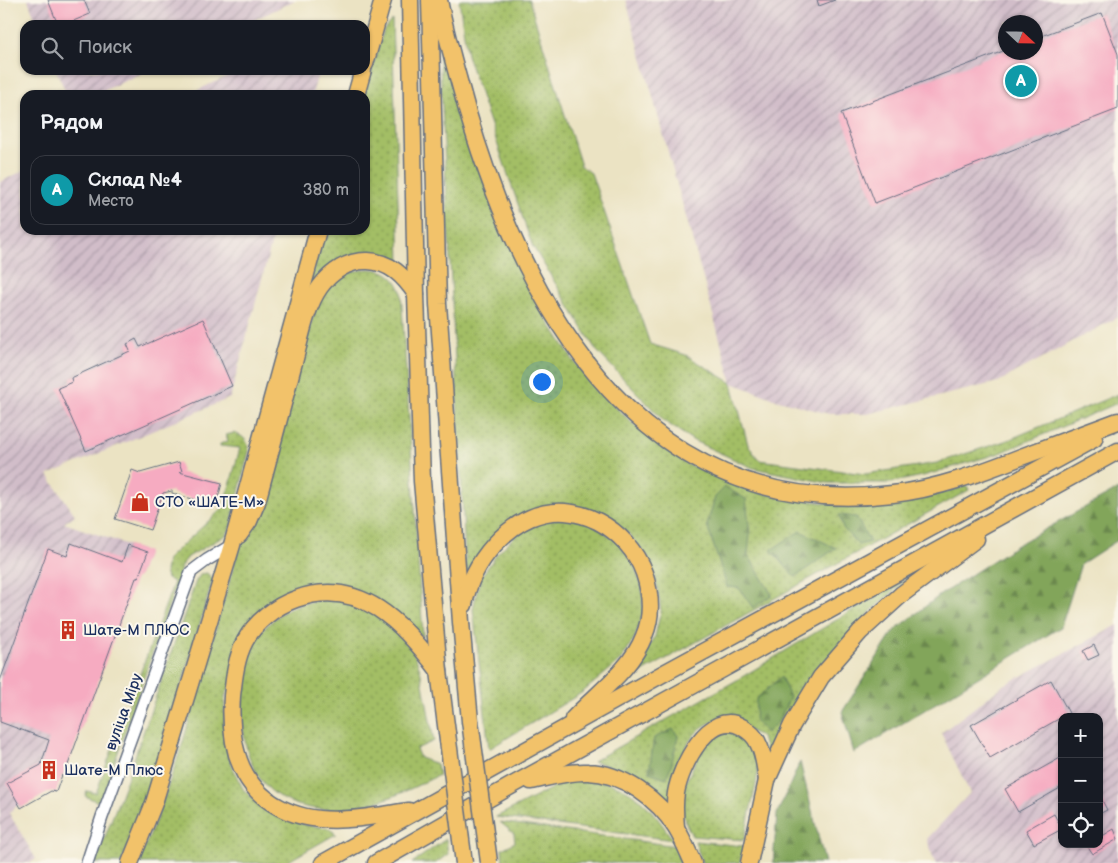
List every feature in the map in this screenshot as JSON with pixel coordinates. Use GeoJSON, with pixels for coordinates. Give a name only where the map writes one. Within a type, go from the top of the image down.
{"type":"FeatureCollection","features":[{"type":"Feature","properties":{"kind":"highway"},"geometry":{"type":"LineString","coordinates":[[370,46],[383,0]]}},
{"type":"Feature","properties":{"kind":"highway"},"geometry":{"type":"LineString","coordinates":[[410,0],[422,481],[439,671],[464,863]]}},
{"type":"Feature","properties":{"kind":"highway"},"geometry":{"type":"LineString","coordinates":[[430,0],[438,304],[460,622],[470,722],[489,862]]}},
{"type":"Feature","properties":{"kind":"highway"},"geometry":{"type":"LineString","coordinates":[[439,0],[451,54],[486,168],[511,232],[541,292],[570,342],[598,377],[631,411],[662,438],[681,451],[715,469],[753,483],[811,494],[868,496],[895,494],[969,477],[1118,421]]}},
{"type":"Feature","properties":{"kind":"highway"},"geometry":{"type":"LineString","coordinates":[[357,90],[362,75]]}},
{"type":"Feature","properties":{"kind":"highway"},"geometry":{"type":"LineString","coordinates":[[130,863],[154,803],[232,545],[317,235]]}},
{"type":"Feature","properties":{"kind":"highway"},"geometry":{"type":"LineString","coordinates":[[232,545],[249,520],[257,502],[302,331],[319,288],[328,277],[343,266],[367,261],[379,263],[397,271],[416,294]]}},
{"type":"Feature","properties":{"kind":"highway"},"geometry":{"type":"LineString","coordinates":[[323,863],[674,667],[1118,426]]}},
{"type":"Feature","properties":{"kind":"highway"},"geometry":{"type":"LineString","coordinates":[[380,861],[1118,451]]}},
{"type":"Feature","properties":{"kind":"highway"},"geometry":{"type":"LineString","coordinates":[[749,863],[767,780],[783,743],[806,700],[821,678],[860,632],[902,594],[1032,498]]}},
{"type":"Feature","properties":{"kind":"highway"},"geometry":{"type":"LineString","coordinates":[[460,622],[471,579],[480,564],[502,537],[531,517],[554,513],[578,514],[593,518],[620,536],[632,549],[646,579],[650,594],[648,625],[644,637],[630,661],[562,731]]}},
{"type":"Feature","properties":{"kind":"highway"},"geometry":{"type":"LineString","coordinates":[[421,809],[344,820],[310,818],[280,808],[259,793],[244,774],[237,757],[232,735],[234,682],[238,660],[245,641],[273,610],[289,601],[310,594],[327,592],[359,598],[386,614],[400,624],[424,650],[439,671]]}},
{"type":"Feature","properties":{"kind":"highway"},"geometry":{"type":"LineString","coordinates":[[676,827],[676,793],[680,777],[694,748],[715,727],[728,723],[739,725],[750,733],[758,742],[763,756],[767,780]]}},
{"type":"Feature","properties":{"kind":"highway"},"geometry":{"type":"LineString","coordinates":[[516,784],[568,773],[588,772],[605,774],[628,784],[648,797],[676,827],[694,863]]}},
{"type":"Feature","properties":{"kind":"street","name":"вуліца Міру"},"geometry":{"type":"LineString","coordinates":[[88,863],[102,817],[191,572],[232,545]]}},
{"type":"Feature","properties":{"kind":"shaded area"},"geometry":{"type":"Polygon","coordinates":[[[28,0],[295,0],[254,20],[36,20],[28,0]]]}},
{"type":"Feature","properties":{"kind":"shaded area"},"geometry":{"type":"Polygon","coordinates":[[[626,0],[1118,0],[1118,317],[998,382],[867,414],[829,414],[775,399],[732,383],[626,0]]]}},
{"type":"Feature","properties":{"kind":"shaded area"},"geometry":{"type":"Polygon","coordinates":[[[58,75],[138,75],[105,90],[65,90],[58,75]]]}},
{"type":"Feature","properties":{"kind":"shaded area"},"geometry":{"type":"Polygon","coordinates":[[[230,75],[318,75],[313,90],[198,90],[230,75]]]}},
{"type":"Feature","properties":{"kind":"shaded area"},"geometry":{"type":"Polygon","coordinates":[[[20,172],[20,235],[274,235],[230,398],[48,475],[75,515],[64,523],[148,552],[138,578],[135,578],[64,776],[62,776],[56,792],[51,791],[21,808],[18,805],[9,813],[36,859],[30,863],[0,863],[0,182],[20,172]]]}},
{"type":"Feature","properties":{"kind":"shaded area"},"geometry":{"type":"Polygon","coordinates":[[[1118,625],[1118,863],[935,863],[927,839],[970,793],[941,733],[1004,685],[1118,625]]]}},
{"type":"Feature","properties":{"kind":"green space"},"geometry":{"type":"Polygon","coordinates":[[[459,0],[529,0],[581,166],[591,173],[650,344],[686,355],[732,383],[748,445],[759,460],[865,474],[937,463],[1008,440],[1118,394],[1118,403],[1000,453],[923,476],[888,483],[828,483],[753,468],[694,441],[664,421],[596,350],[532,245],[467,55],[459,0]]]}},
{"type":"Feature","properties":{"kind":"green space"},"geometry":{"type":"Polygon","coordinates":[[[392,20],[400,261],[388,257],[369,256],[336,262],[321,272],[309,285],[324,235],[370,235],[370,90],[366,90],[384,29],[392,20]]]}},
{"type":"Feature","properties":{"kind":"green space"},"geometry":{"type":"Polygon","coordinates":[[[442,35],[524,274],[546,318],[573,360],[603,395],[634,425],[667,451],[689,465],[760,493],[825,503],[875,503],[927,497],[967,486],[969,490],[630,679],[624,679],[644,655],[655,636],[661,611],[656,581],[647,556],[628,533],[610,520],[542,508],[466,574],[439,46],[442,35]]]}},
{"type":"Feature","properties":{"kind":"green space"},"geometry":{"type":"Polygon","coordinates":[[[368,269],[379,270],[388,274],[396,281],[401,291],[423,637],[403,619],[346,588],[330,585],[301,589],[273,603],[225,696],[224,724],[227,751],[243,789],[269,813],[306,825],[329,828],[336,834],[285,863],[138,863],[158,815],[182,745],[239,548],[255,525],[315,310],[324,293],[335,281],[349,273],[368,269]]]}},
{"type":"Feature","properties":{"kind":"green space"},"geometry":{"type":"Polygon","coordinates":[[[234,433],[245,439],[249,451],[230,529],[226,535],[188,557],[181,566],[179,577],[101,801],[96,801],[85,796],[87,791],[96,793],[174,582],[167,579],[165,571],[167,559],[224,507],[240,448],[220,446],[220,444],[228,441],[226,435],[234,433]]]}},
{"type":"Feature","properties":{"kind":"green space"},"geometry":{"type":"Polygon","coordinates":[[[725,487],[746,499],[750,534],[748,555],[772,595],[753,608],[739,588],[727,587],[707,525],[715,497],[725,487]]]}},
{"type":"Feature","properties":{"kind":"green space"},"geometry":{"type":"Polygon","coordinates":[[[1118,489],[1118,540],[1081,564],[1061,627],[854,753],[842,712],[894,631],[940,595],[1017,545],[1118,489]]]}},
{"type":"Feature","properties":{"kind":"green space"},"geometry":{"type":"Polygon","coordinates":[[[839,515],[856,517],[870,542],[858,545],[843,528],[839,515]]]}},
{"type":"Feature","properties":{"kind":"green space"},"geometry":{"type":"Polygon","coordinates":[[[565,517],[591,523],[617,541],[633,563],[642,586],[643,613],[635,637],[621,660],[583,692],[489,749],[473,609],[480,578],[497,554],[518,533],[542,521],[565,517]]]}},
{"type":"Feature","properties":{"kind":"green space"},"geometry":{"type":"Polygon","coordinates":[[[800,531],[836,548],[795,577],[771,550],[800,531]]]}},
{"type":"Feature","properties":{"kind":"green space"},"geometry":{"type":"Polygon","coordinates":[[[919,570],[875,607],[841,643],[769,763],[762,737],[723,717],[707,724],[699,730],[686,747],[678,768],[670,812],[640,781],[617,769],[593,761],[737,680],[919,570]]]}},
{"type":"Feature","properties":{"kind":"green space"},"geometry":{"type":"Polygon","coordinates":[[[207,573],[213,579],[181,688],[135,831],[121,863],[95,863],[127,779],[196,581],[201,574],[207,573]]]}},
{"type":"Feature","properties":{"kind":"green space"},"geometry":{"type":"Polygon","coordinates":[[[342,597],[379,616],[413,650],[420,669],[434,741],[416,749],[420,758],[437,764],[439,775],[405,791],[370,804],[335,810],[316,809],[298,805],[282,798],[269,789],[252,765],[247,751],[242,720],[243,681],[245,666],[252,645],[261,632],[276,617],[294,606],[342,597]]]}},
{"type":"Feature","properties":{"kind":"green space"},"geometry":{"type":"Polygon","coordinates":[[[781,677],[790,697],[778,722],[766,733],[755,720],[756,699],[781,677]]]}},
{"type":"Feature","properties":{"kind":"green space"},"geometry":{"type":"Polygon","coordinates":[[[673,729],[678,736],[671,766],[666,778],[649,772],[654,738],[673,729]]]}},
{"type":"Feature","properties":{"kind":"green space"},"geometry":{"type":"Polygon","coordinates":[[[728,729],[744,735],[756,752],[758,771],[744,840],[692,836],[685,821],[682,807],[683,788],[704,744],[728,729]]]}},
{"type":"Feature","properties":{"kind":"green space"},"geometry":{"type":"Polygon","coordinates":[[[800,762],[825,863],[773,863],[777,814],[800,762]]]}},
{"type":"Feature","properties":{"kind":"green space"},"geometry":{"type":"Polygon","coordinates":[[[586,778],[616,785],[638,798],[647,806],[673,840],[496,817],[564,782],[586,778]]]}},
{"type":"Feature","properties":{"kind":"green space"},"geometry":{"type":"Polygon","coordinates":[[[500,822],[676,846],[685,863],[503,863],[502,849],[515,842],[514,834],[500,822]]]}},
{"type":"Feature","properties":{"kind":"green space"},"geometry":{"type":"Polygon","coordinates":[[[446,839],[448,854],[436,863],[412,863],[446,839]]]}},
{"type":"Feature","properties":{"kind":"green space"},"geometry":{"type":"Polygon","coordinates":[[[695,841],[744,846],[740,863],[702,863],[695,841]]]}},
{"type":"Feature","properties":{"kind":"building"},"geometry":{"type":"Polygon","coordinates":[[[48,0],[84,0],[90,14],[76,20],[56,20],[48,0]]]}},
{"type":"Feature","properties":{"kind":"building"},"geometry":{"type":"Polygon","coordinates":[[[817,0],[835,0],[819,6],[817,0]]]}},
{"type":"Feature","properties":{"kind":"building"},"geometry":{"type":"Polygon","coordinates":[[[1102,13],[1118,54],[1118,109],[875,203],[841,113],[998,53],[998,60],[1043,60],[1043,35],[1102,13]]]}},
{"type":"Feature","properties":{"kind":"building"},"geometry":{"type":"Polygon","coordinates":[[[203,319],[232,386],[86,451],[58,388],[72,382],[71,378],[130,351],[127,344],[136,339],[140,347],[203,319]]]}},
{"type":"Feature","properties":{"kind":"building"},"geometry":{"type":"Polygon","coordinates":[[[179,462],[182,471],[179,472],[222,483],[216,506],[172,493],[172,491],[163,493],[150,530],[115,519],[132,470],[140,473],[179,462]]]}},
{"type":"Feature","properties":{"kind":"building","name":"Шате-М ПЛЮС"},"geometry":{"type":"Polygon","coordinates":[[[71,543],[122,562],[128,545],[148,552],[138,578],[136,578],[64,776],[62,775],[56,792],[51,791],[21,808],[7,783],[41,765],[49,740],[0,722],[0,681],[48,549],[67,556],[71,543]]]}},
{"type":"Feature","properties":{"kind":"building"},"geometry":{"type":"Polygon","coordinates":[[[1094,645],[1099,655],[1088,660],[1083,651],[1094,645]]]}},
{"type":"Feature","properties":{"kind":"building"},"geometry":{"type":"Polygon","coordinates":[[[1051,680],[1069,713],[1058,713],[1058,719],[990,758],[971,725],[1051,680]]]}},
{"type":"Feature","properties":{"kind":"building"},"geometry":{"type":"Polygon","coordinates":[[[1058,759],[1058,789],[1018,812],[1005,789],[1058,759]]]}},
{"type":"Feature","properties":{"kind":"building"},"geometry":{"type":"Polygon","coordinates":[[[1103,802],[1107,810],[1103,812],[1103,802]]]}},
{"type":"Feature","properties":{"kind":"building"},"geometry":{"type":"Polygon","coordinates":[[[1054,814],[1058,822],[1058,831],[1034,844],[1026,830],[1054,814]]]}},
{"type":"Feature","properties":{"kind":"building"},"geometry":{"type":"Polygon","coordinates":[[[1114,829],[1118,839],[1103,848],[1103,836],[1114,829]]]}},
{"type":"Feature","properties":{"kind":"building"},"geometry":{"type":"Polygon","coordinates":[[[1088,848],[1102,848],[1092,854],[1088,848]]]}},
{"type":"Feature","properties":{"kind":"place","name":"Склад №4"},"geometry":{"type":"Point","coordinates":[1021,81]}},
{"type":"Feature","properties":{"kind":"place","name":"СТО «ШАТЕ-М»"},"geometry":{"type":"Point","coordinates":[140,502]}},
{"type":"Feature","properties":{"kind":"place","name":"Шате-М ПЛЮС"},"geometry":{"type":"Point","coordinates":[68,630]}},
{"type":"Feature","properties":{"kind":"place","name":"Шате-М Плюс"},"geometry":{"type":"Point","coordinates":[49,770]}}]}
